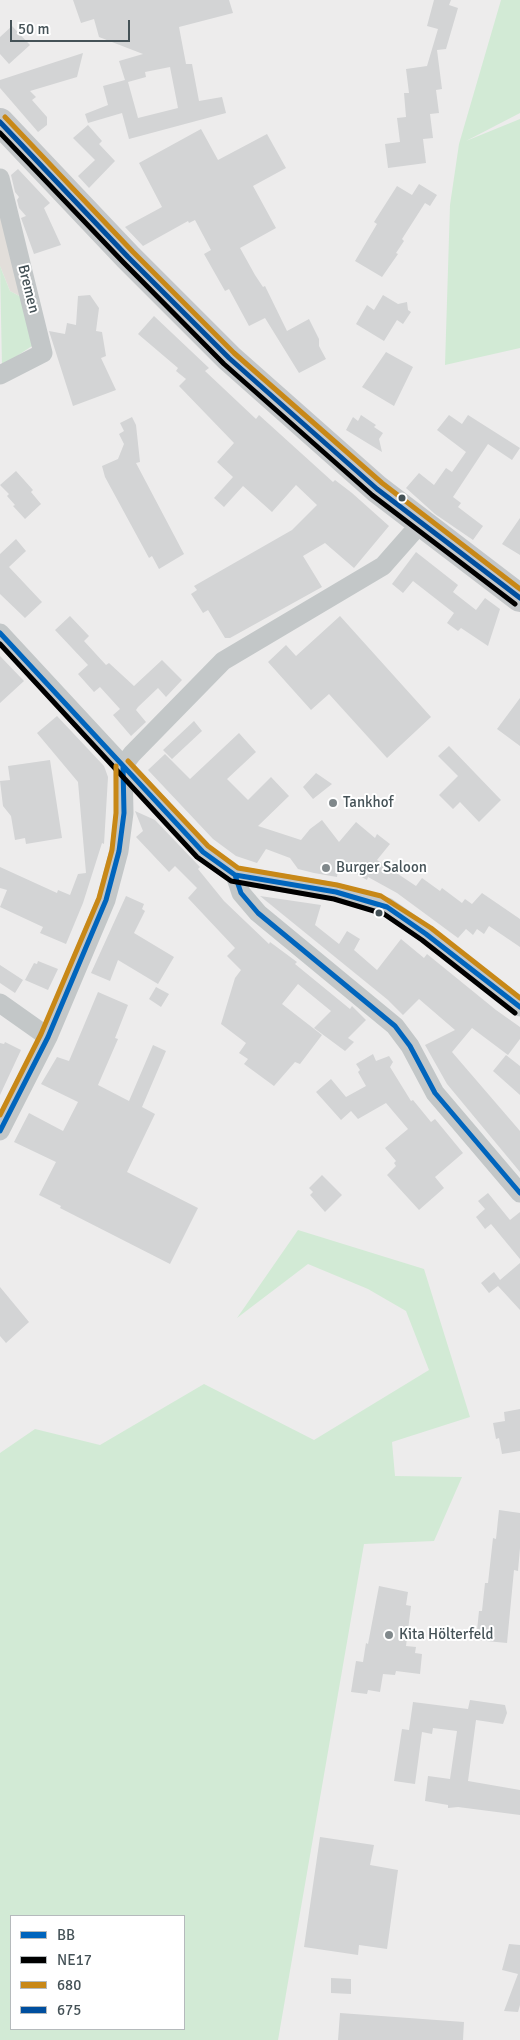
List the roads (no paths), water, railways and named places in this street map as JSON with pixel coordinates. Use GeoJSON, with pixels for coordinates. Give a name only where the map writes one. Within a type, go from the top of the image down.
{"type":"FeatureCollection","features":[{"type":"Feature","properties":{"kind":"main road"},"geometry":{"type":"LineString","coordinates":[[0,122],[128,257],[229,358],[340,457],[420,524],[520,598]]}},
{"type":"Feature","properties":{"kind":"street","name":"Bremen"},"geometry":{"type":"LineString","coordinates":[[0,178],[44,352],[0,375]]}},
{"type":"Feature","properties":{"kind":"street"},"geometry":{"type":"LineString","coordinates":[[0,1131],[48,1037],[106,900],[120,842],[124,812],[123,766],[132,754],[223,661],[383,566],[420,524]]}},
{"type":"Feature","properties":{"kind":"street"},"geometry":{"type":"LineString","coordinates":[[0,633],[203,852],[235,875],[336,892],[378,902],[426,934],[520,1008]]}},
{"type":"Feature","properties":{"kind":"street"},"geometry":{"type":"LineString","coordinates":[[235,875],[241,893],[258,914],[396,1026],[410,1046],[435,1093],[520,1193]]}},
{"type":"Feature","properties":{"kind":"street"},"geometry":{"type":"LineString","coordinates":[[0,1003],[48,1037]]}},
{"type":"Feature","properties":{"kind":"place","name":"Tankhof"},"geometry":{"type":"Point","coordinates":[333,803]}},
{"type":"Feature","properties":{"kind":"place","name":"Burger Saloon"},"geometry":{"type":"Point","coordinates":[326,868]}},
{"type":"Feature","properties":{"kind":"place","name":"Kita Hölterfeld"},"geometry":{"type":"Point","coordinates":[389,1635]}}]}
